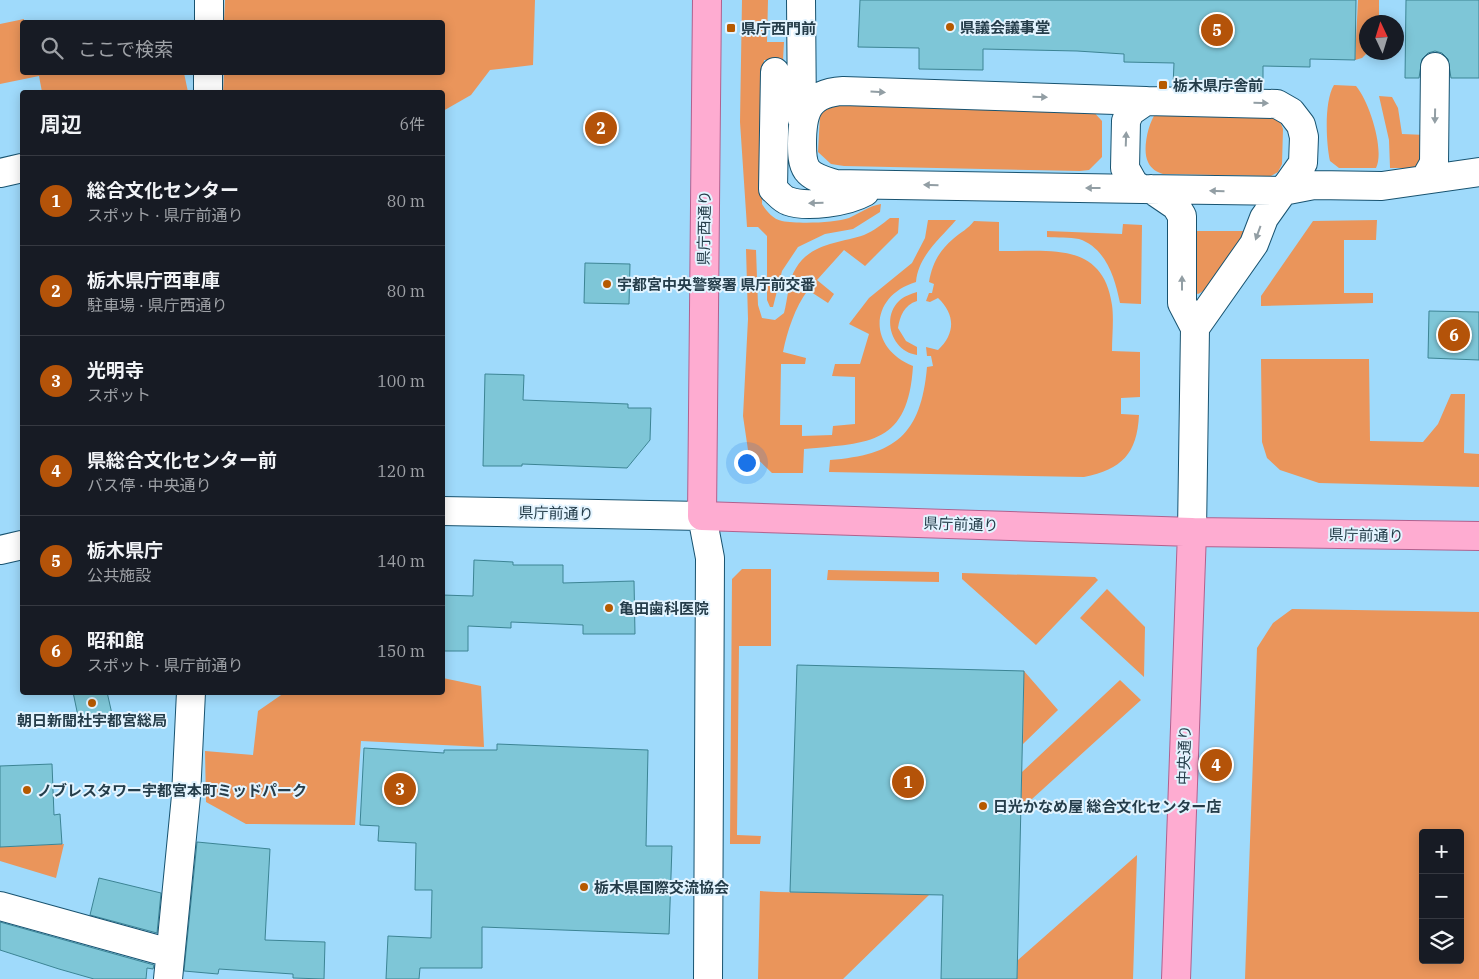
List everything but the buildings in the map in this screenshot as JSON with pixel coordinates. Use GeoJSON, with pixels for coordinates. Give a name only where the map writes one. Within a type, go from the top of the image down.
{"type":"FeatureCollection","features":[{"type":"Feature","properties":{"kind":"main road","name":"県庁西通り"},"geometry":{"type":"LineString","coordinates":[[702,516],[706,0]]}},
{"type":"Feature","properties":{"kind":"main road","name":"県庁前通り"},"geometry":{"type":"LineString","coordinates":[[702,516],[1192,532],[1479,536]]}},
{"type":"Feature","properties":{"kind":"main road","name":"中央通り"},"geometry":{"type":"LineString","coordinates":[[1176,979],[1192,532]]}},
{"type":"Feature","properties":{"kind":"street"},"geometry":{"type":"LineString","coordinates":[[209,0],[209,20]]}},
{"type":"Feature","properties":{"kind":"street"},"geometry":{"type":"LineString","coordinates":[[801,0],[802,156],[807,171],[820,179],[835,184],[1283,191],[1314,185],[1382,186],[1479,172]]}},
{"type":"Feature","properties":{"kind":"street"},"geometry":{"type":"LineString","coordinates":[[800,36],[808,66],[816,79],[843,91]]}},
{"type":"Feature","properties":{"kind":"street"},"geometry":{"type":"LineString","coordinates":[[1425,179],[1434,163],[1435,67]]}},
{"type":"Feature","properties":{"kind":"street"},"geometry":{"type":"LineString","coordinates":[[775,72],[773,189],[787,201],[824,203],[842,201],[879,184]]}},
{"type":"Feature","properties":{"kind":"street"},"geometry":{"type":"LineString","coordinates":[[208,75],[208,90]]}},
{"type":"Feature","properties":{"kind":"street"},"geometry":{"type":"LineString","coordinates":[[802,119],[809,107],[819,97],[833,91],[1276,104],[1291,112],[1300,125],[1304,137],[1303,163],[1264,218],[1254,244],[1195,328]]}},
{"type":"Feature","properties":{"kind":"street"},"geometry":{"type":"LineString","coordinates":[[1146,101],[1130,112],[1126,121],[1125,168],[1134,184],[1147,189],[1176,206],[1182,216],[1182,303],[1195,328],[1192,532]]}},
{"type":"Feature","properties":{"kind":"street"},"geometry":{"type":"LineString","coordinates":[[0,173],[20,168]]}},
{"type":"Feature","properties":{"kind":"street","name":"県庁前通り"},"geometry":{"type":"LineString","coordinates":[[445,511],[702,516]]}},
{"type":"Feature","properties":{"kind":"street"},"geometry":{"type":"LineString","coordinates":[[702,516],[710,558],[708,979]]}},
{"type":"Feature","properties":{"kind":"street"},"geometry":{"type":"LineString","coordinates":[[0,550],[20,545]]}},
{"type":"Feature","properties":{"kind":"street"},"geometry":{"type":"LineString","coordinates":[[0,906],[169,966],[186,796],[192,695]]}},
{"type":"Feature","properties":{"kind":"shaded area"},"geometry":{"type":"Polygon","coordinates":[[[225,0],[535,0],[533,65],[490,70],[471,95],[445,110],[445,90],[223,90],[224,75],[445,75],[445,20],[224,20],[225,0]]]}},
{"type":"Feature","properties":{"kind":"shaded area"},"geometry":{"type":"Polygon","coordinates":[[[742,0],[768,0],[767,42],[784,42],[783,60],[764,60],[762,204],[764,207],[773,217],[782,221],[816,222],[849,218],[881,204],[880,212],[853,229],[825,234],[798,247],[782,271],[773,307],[770,307],[767,300],[767,236],[758,227],[747,227],[740,122],[742,0]]]}},
{"type":"Feature","properties":{"kind":"shaded area"},"geometry":{"type":"Polygon","coordinates":[[[1358,0],[1379,0],[1379,15],[1359,15],[1359,59],[1355,60],[1358,0]]]}},
{"type":"Feature","properties":{"kind":"shaded area"},"geometry":{"type":"Polygon","coordinates":[[[24,19],[20,20],[20,75],[184,75],[188,90],[42,90],[39,76],[0,84],[0,24],[24,19]]]}},
{"type":"Feature","properties":{"kind":"shaded area"},"geometry":{"type":"Polygon","coordinates":[[[1334,85],[1356,86],[1361,93],[1377,138],[1378,160],[1376,168],[1339,168],[1330,161],[1327,111],[1334,85]]]}},
{"type":"Feature","properties":{"kind":"shaded area"},"geometry":{"type":"Polygon","coordinates":[[[1379,96],[1392,97],[1398,108],[1402,134],[1426,135],[1426,158],[1418,168],[1390,168],[1389,140],[1379,96]]]}},
{"type":"Feature","properties":{"kind":"shaded area"},"geometry":{"type":"Polygon","coordinates":[[[831,101],[1090,108],[1102,121],[1102,157],[1089,170],[1080,171],[844,166],[831,164],[818,152],[820,115],[831,101]]]}},
{"type":"Feature","properties":{"kind":"shaded area"},"geometry":{"type":"Polygon","coordinates":[[[1156,113],[1268,113],[1280,121],[1283,129],[1282,164],[1278,172],[1271,176],[1163,174],[1154,170],[1146,157],[1148,130],[1156,113]]]}},
{"type":"Feature","properties":{"kind":"shaded area"},"geometry":{"type":"Polygon","coordinates":[[[890,218],[899,218],[898,233],[865,266],[844,250],[817,280],[834,294],[828,303],[808,290],[799,304],[789,328],[783,352],[806,358],[805,364],[781,364],[780,425],[802,425],[802,436],[832,435],[833,426],[855,424],[855,377],[832,376],[835,364],[860,364],[869,334],[849,324],[869,298],[912,263],[925,238],[928,220],[956,220],[925,256],[916,282],[900,289],[889,298],[882,310],[880,322],[881,335],[887,347],[898,358],[913,366],[910,392],[903,411],[894,425],[882,434],[867,441],[804,449],[803,473],[772,473],[748,450],[743,416],[748,319],[746,249],[756,250],[758,305],[762,318],[775,320],[784,313],[791,278],[802,260],[810,253],[827,245],[864,235],[890,218]]]}},
{"type":"Feature","properties":{"kind":"shaded area"},"geometry":{"type":"Polygon","coordinates":[[[1377,220],[1376,240],[1344,240],[1344,293],[1373,293],[1373,303],[1261,306],[1261,296],[1313,221],[1377,220]]]}},
{"type":"Feature","properties":{"kind":"shaded area"},"geometry":{"type":"Polygon","coordinates":[[[974,221],[999,222],[999,251],[1053,251],[1070,254],[1085,260],[1097,269],[1107,284],[1112,305],[1112,351],[1140,352],[1140,397],[1121,398],[1121,414],[1139,415],[1138,429],[1131,450],[1118,464],[1097,474],[1084,477],[829,472],[830,460],[872,453],[888,446],[901,437],[911,425],[924,390],[927,367],[933,366],[931,356],[927,356],[926,347],[938,350],[948,337],[951,324],[948,310],[938,298],[930,302],[926,301],[929,293],[932,293],[934,284],[929,282],[932,269],[944,248],[974,221]]]}},
{"type":"Feature","properties":{"kind":"shaded area"},"geometry":{"type":"Polygon","coordinates":[[[1123,224],[1142,225],[1141,304],[1120,303],[1108,265],[1096,249],[1088,243],[1075,238],[1047,237],[1047,231],[1122,234],[1123,224]]]}},
{"type":"Feature","properties":{"kind":"shaded area"},"geometry":{"type":"Polygon","coordinates":[[[1191,231],[1245,231],[1243,238],[1218,276],[1204,291],[1198,294],[1193,292],[1191,231]]]}},
{"type":"Feature","properties":{"kind":"shaded area"},"geometry":{"type":"Polygon","coordinates":[[[917,292],[917,301],[909,305],[903,312],[898,328],[906,341],[917,347],[917,355],[908,353],[901,348],[892,333],[890,325],[894,308],[899,301],[905,296],[917,292]]]}},
{"type":"Feature","properties":{"kind":"shaded area"},"geometry":{"type":"Polygon","coordinates":[[[1261,359],[1369,359],[1370,441],[1423,442],[1438,424],[1451,394],[1465,394],[1464,453],[1479,454],[1479,487],[1319,483],[1280,470],[1267,458],[1262,442],[1261,359]]]}},
{"type":"Feature","properties":{"kind":"shaded area"},"geometry":{"type":"Polygon","coordinates":[[[742,569],[771,569],[771,646],[739,646],[737,835],[761,836],[760,844],[730,844],[732,579],[742,569]]]}},
{"type":"Feature","properties":{"kind":"shaded area"},"geometry":{"type":"Polygon","coordinates":[[[828,570],[939,572],[939,582],[827,580],[828,570]]]}},
{"type":"Feature","properties":{"kind":"shaded area"},"geometry":{"type":"Polygon","coordinates":[[[962,573],[1095,577],[1098,580],[1036,645],[962,579],[962,573]]]}},
{"type":"Feature","properties":{"kind":"shaded area"},"geometry":{"type":"Polygon","coordinates":[[[1107,589],[1145,627],[1144,677],[1080,618],[1107,589]]]}},
{"type":"Feature","properties":{"kind":"shaded area"},"geometry":{"type":"Polygon","coordinates":[[[1292,609],[1479,612],[1479,979],[1245,979],[1257,648],[1273,623],[1292,609]]]}},
{"type":"Feature","properties":{"kind":"shaded area"},"geometry":{"type":"Polygon","coordinates":[[[1024,671],[1058,710],[1023,744],[1024,671]]]}},
{"type":"Feature","properties":{"kind":"shaded area"},"geometry":{"type":"Polygon","coordinates":[[[445,678],[481,686],[484,747],[361,741],[355,825],[246,824],[206,802],[205,751],[253,755],[258,711],[281,695],[445,695],[445,678]]]}},
{"type":"Feature","properties":{"kind":"shaded area"},"geometry":{"type":"Polygon","coordinates":[[[1120,680],[1141,700],[1021,809],[1022,772],[1120,680]]]}},
{"type":"Feature","properties":{"kind":"shaded area"},"geometry":{"type":"Polygon","coordinates":[[[64,844],[56,878],[0,861],[0,847],[64,844]]]}},
{"type":"Feature","properties":{"kind":"shaded area"},"geometry":{"type":"Polygon","coordinates":[[[1137,855],[1133,979],[1017,979],[1018,960],[1137,855]]]}},
{"type":"Feature","properties":{"kind":"shaded area"},"geometry":{"type":"Polygon","coordinates":[[[760,891],[929,895],[843,979],[758,979],[760,891]]]}},
{"type":"Feature","properties":{"kind":"place","name":"県議会議事堂"},"geometry":{"type":"Point","coordinates":[950,27]}},
{"type":"Feature","properties":{"kind":"place","name":"県庁西門前"},"geometry":{"type":"Point","coordinates":[731,28]}},
{"type":"Feature","properties":{"kind":"place","name":"栃木県庁"},"geometry":{"type":"Point","coordinates":[1217,30]}},
{"type":"Feature","properties":{"kind":"place","name":"栃木県庁舎前"},"geometry":{"type":"Point","coordinates":[1163,85]}},
{"type":"Feature","properties":{"kind":"place","name":"栃木県庁西車庫"},"geometry":{"type":"Point","coordinates":[601,128]}},
{"type":"Feature","properties":{"kind":"place","name":"宇都宮中央警察署 県庁前交番"},"geometry":{"type":"Point","coordinates":[607,284]}},
{"type":"Feature","properties":{"kind":"place","name":"昭和館"},"geometry":{"type":"Point","coordinates":[1454,335]}},
{"type":"Feature","properties":{"kind":"place","name":"亀田歯科医院"},"geometry":{"type":"Point","coordinates":[609,608]}},
{"type":"Feature","properties":{"kind":"place","name":"朝日新聞社宇都宮総局"},"geometry":{"type":"Point","coordinates":[92,703]}},
{"type":"Feature","properties":{"kind":"place","name":"県総合文化センター前"},"geometry":{"type":"Point","coordinates":[1216,765]}},
{"type":"Feature","properties":{"kind":"place","name":"総合文化センター"},"geometry":{"type":"Point","coordinates":[908,782]}},
{"type":"Feature","properties":{"kind":"place","name":"光明寺"},"geometry":{"type":"Point","coordinates":[400,789]}},
{"type":"Feature","properties":{"kind":"place","name":"ノブレスタワー宇都宮本町ミッドパーク"},"geometry":{"type":"Point","coordinates":[27,790]}},
{"type":"Feature","properties":{"kind":"place","name":"日光かなめ屋 総合文化センター店"},"geometry":{"type":"Point","coordinates":[983,806]}},
{"type":"Feature","properties":{"kind":"place","name":"栃木県国際交流協会"},"geometry":{"type":"Point","coordinates":[584,887]}}]}
